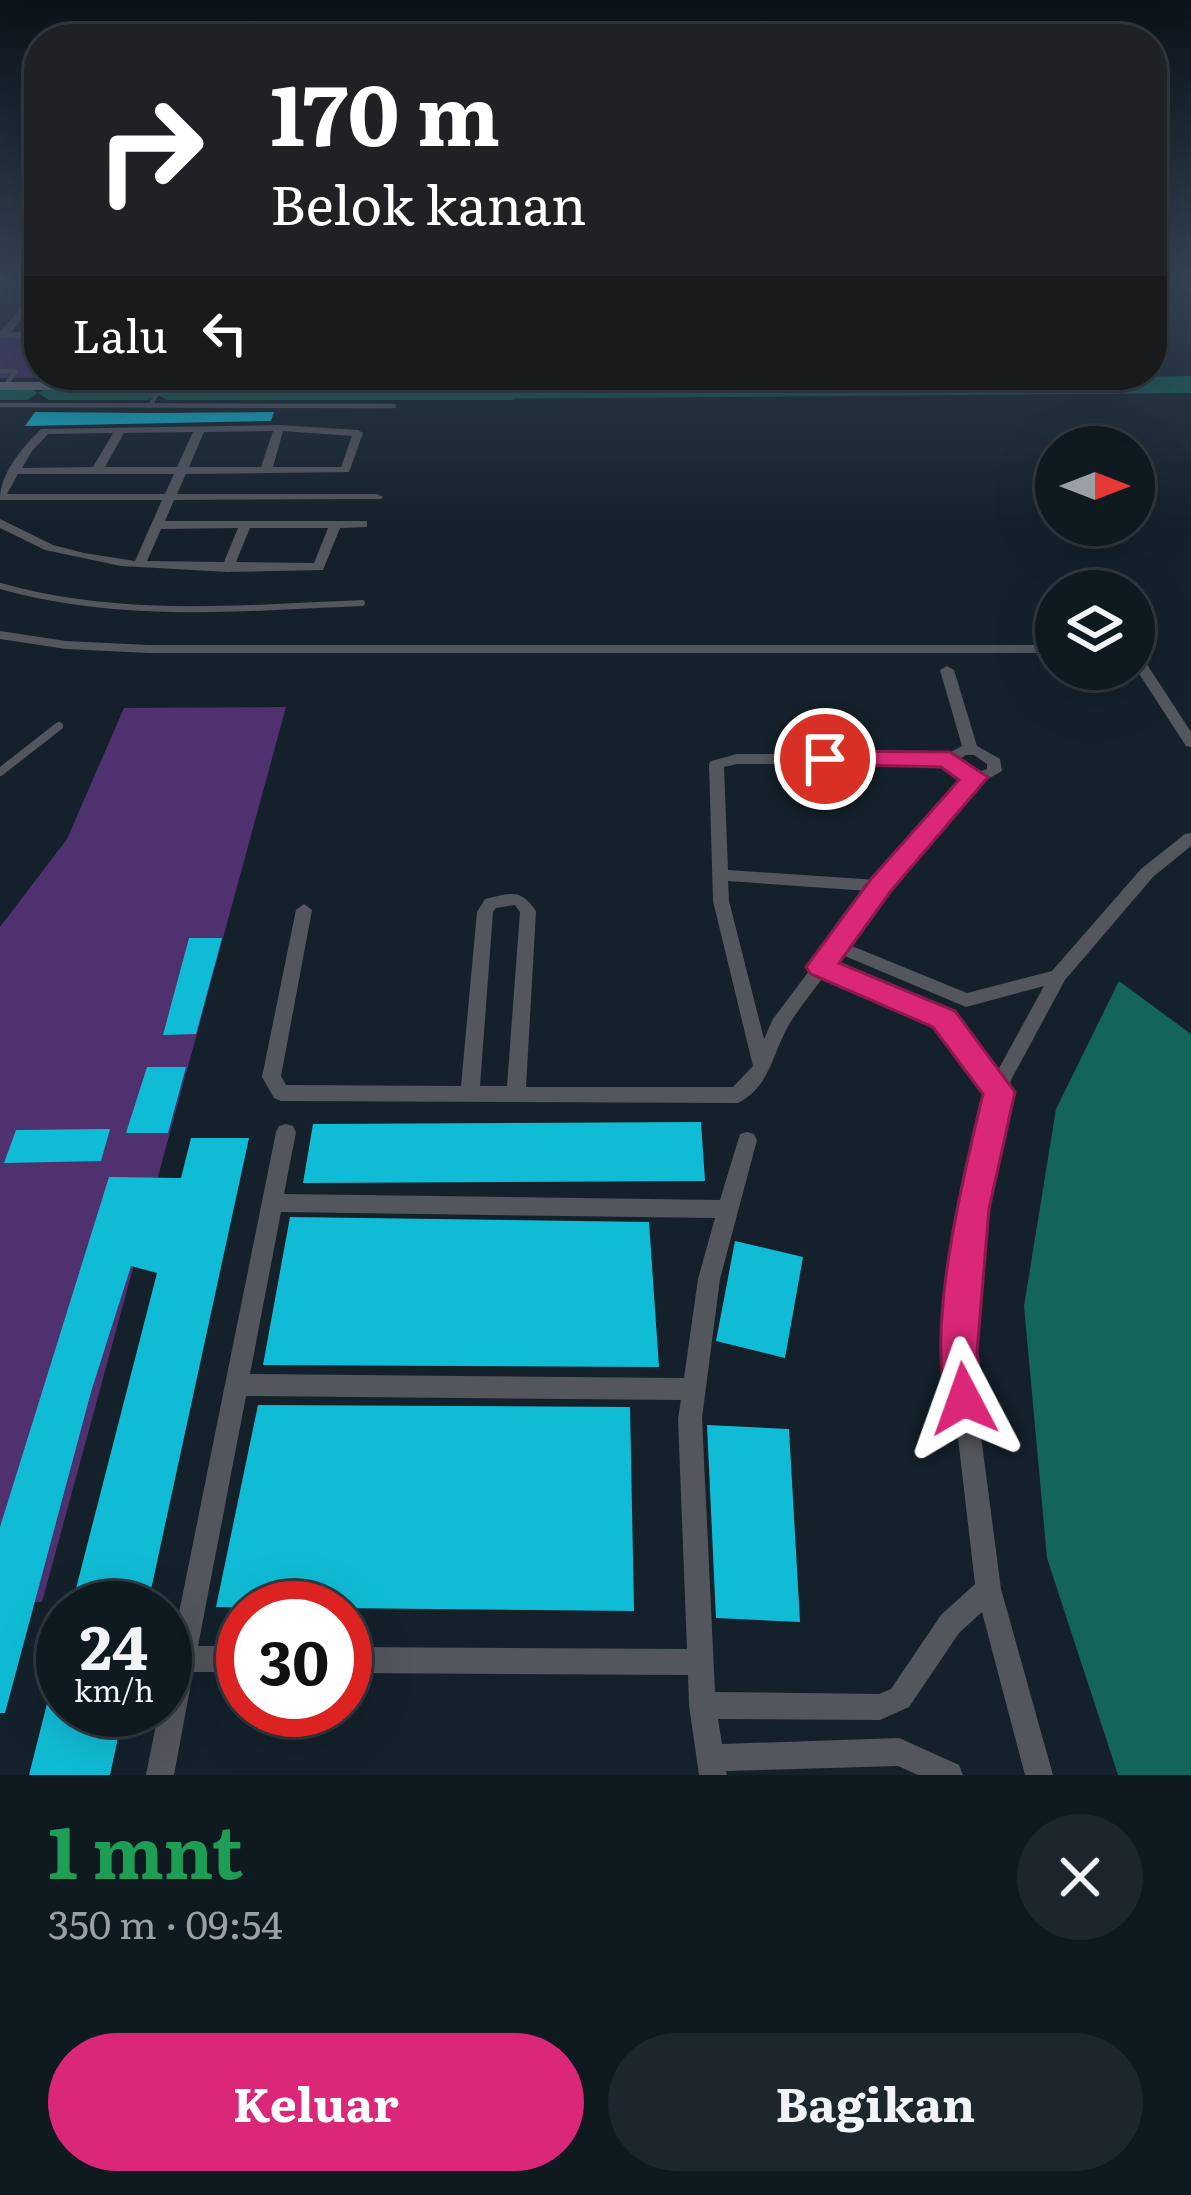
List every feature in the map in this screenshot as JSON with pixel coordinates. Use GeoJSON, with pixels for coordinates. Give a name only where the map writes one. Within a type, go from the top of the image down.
{"type":"FeatureCollection","features":[{"type":"Feature","properties":{"kind":"street"},"geometry":{"type":"LineString","coordinates":[[266,470],[279,428]]}},
{"type":"Feature","properties":{"kind":"street"},"geometry":{"type":"LineString","coordinates":[[15,471],[347,470],[358,433],[279,428],[38,433],[15,471],[0,496],[377,497]]}},
{"type":"Feature","properties":{"kind":"street"},"geometry":{"type":"LineString","coordinates":[[97,471],[121,429]]}},
{"type":"Feature","properties":{"kind":"street"},"geometry":{"type":"LineString","coordinates":[[139,566],[200,429]]}},
{"type":"Feature","properties":{"kind":"street"},"geometry":{"type":"LineString","coordinates":[[0,523],[22,538],[82,557],[139,566],[228,568],[322,566],[335,524]]}},
{"type":"Feature","properties":{"kind":"street"},"geometry":{"type":"LineString","coordinates":[[155,525],[364,524]]}},
{"type":"Feature","properties":{"kind":"street"},"geometry":{"type":"LineString","coordinates":[[228,568],[245,525]]}},
{"type":"Feature","properties":{"kind":"street"},"geometry":{"type":"LineString","coordinates":[[0,635],[66,645],[148,649],[1035,649]]}},
{"type":"Feature","properties":{"kind":"street"},"geometry":{"type":"LineString","coordinates":[[947,670],[970,749]]}},
{"type":"Feature","properties":{"kind":"street"},"geometry":{"type":"LineString","coordinates":[[1155,687],[1191,743]]}},
{"type":"Feature","properties":{"kind":"street"},"geometry":{"type":"LineString","coordinates":[[763,1066],[721,901],[716,764],[737,759],[950,759],[970,749],[991,757],[996,767],[990,775],[975,777],[954,769],[950,759]]}},
{"type":"Feature","properties":{"kind":"street"},"geometry":{"type":"LineString","coordinates":[[304,910],[272,1077],[274,1088],[295,1095],[738,1095],[763,1066],[779,1024],[836,946],[975,777]]}},
{"type":"Feature","properties":{"kind":"street"},"geometry":{"type":"LineString","coordinates":[[1039,1775],[988,1589],[959,1352],[972,1209],[1000,1092],[1058,976],[1147,873],[1191,838]]}},
{"type":"Feature","properties":{"kind":"street"},"geometry":{"type":"LineString","coordinates":[[720,875],[881,886]]}},
{"type":"Feature","properties":{"kind":"street"},"geometry":{"type":"LineString","coordinates":[[470,1094],[485,912],[491,903],[519,899],[529,911],[517,1095]]}},
{"type":"Feature","properties":{"kind":"street"},"geometry":{"type":"LineString","coordinates":[[836,946],[966,1000],[1058,976]]}},
{"type":"Feature","properties":{"kind":"street"},"geometry":{"type":"LineString","coordinates":[[821,967],[944,1019],[1000,1092]]}},
{"type":"Feature","properties":{"kind":"street"},"geometry":{"type":"LineString","coordinates":[[192,1612],[286,1132]]}},
{"type":"Feature","properties":{"kind":"street"},"geometry":{"type":"LineString","coordinates":[[747,1140],[709,1280],[690,1418],[702,1705],[712,1767],[899,1752],[949,1775]]}},
{"type":"Feature","properties":{"kind":"street"},"geometry":{"type":"LineString","coordinates":[[272,1203],[728,1209]]}},
{"type":"Feature","properties":{"kind":"street"},"geometry":{"type":"LineString","coordinates":[[236,1385],[694,1389]]}},
{"type":"Feature","properties":{"kind":"street"},"geometry":{"type":"LineString","coordinates":[[702,1705],[880,1707],[899,1698],[950,1624],[988,1589]]}},
{"type":"Feature","properties":{"kind":"street"},"geometry":{"type":"LineString","coordinates":[[372,1660],[700,1661]]}},
{"type":"Feature","properties":{"kind":"street"},"geometry":{"type":"LineString","coordinates":[[160,1775],[168,1737]]}},
{"type":"Feature","properties":{"kind":"lane"},"geometry":{"type":"LineString","coordinates":[[26,406],[37,390]]}},
{"type":"Feature","properties":{"kind":"lane"},"geometry":{"type":"LineString","coordinates":[[150,406],[158,390]]}},
{"type":"Feature","properties":{"kind":"lane"},"geometry":{"type":"LineString","coordinates":[[0,406],[394,406]]}},
{"type":"Feature","properties":{"kind":"lane"},"geometry":{"type":"LineString","coordinates":[[0,586],[74,602],[141,606],[362,604]]}},
{"type":"Feature","properties":{"kind":"lane"},"geometry":{"type":"LineString","coordinates":[[0,772],[59,726]]}},
{"type":"Feature","properties":{"kind":"shaded area"},"geometry":{"type":"Polygon","coordinates":[[[0,363],[24,363],[24,378],[0,378],[0,363]]]}},
{"type":"Feature","properties":{"kind":"shaded area"},"geometry":{"type":"Polygon","coordinates":[[[1167,376],[1191,376],[1191,393],[468,396],[466,390],[1167,390],[1167,376]]]}},
{"type":"Feature","properties":{"kind":"shaded area"},"geometry":{"type":"Polygon","coordinates":[[[286,707],[48,1581],[36,1581],[36,1602],[0,1603],[0,927],[67,839],[124,708],[286,707]]]}},
{"type":"Feature","properties":{"kind":"shaded area"},"geometry":{"type":"Polygon","coordinates":[[[1119,981],[1191,1034],[1191,1775],[1118,1775],[1047,1558],[1024,1306],[1056,1109],[1119,981]]]}},
{"type":"Feature","properties":{"kind":"building"},"geometry":{"type":"Polygon","coordinates":[[[35,412],[274,412],[271,421],[25,426],[35,412]]]}},
{"type":"Feature","properties":{"kind":"building"},"geometry":{"type":"Polygon","coordinates":[[[189,938],[222,938],[196,1034],[163,1035],[189,938]]]}},
{"type":"Feature","properties":{"kind":"building"},"geometry":{"type":"Polygon","coordinates":[[[147,1067],[186,1067],[168,1133],[126,1133],[147,1067]]]}},
{"type":"Feature","properties":{"kind":"building"},"geometry":{"type":"Polygon","coordinates":[[[701,1122],[705,1181],[303,1183],[313,1124],[701,1122]]]}},
{"type":"Feature","properties":{"kind":"building"},"geometry":{"type":"Polygon","coordinates":[[[110,1129],[101,1161],[4,1163],[16,1130],[110,1129]]]}},
{"type":"Feature","properties":{"kind":"building"},"geometry":{"type":"Polygon","coordinates":[[[191,1138],[249,1138],[153,1581],[78,1581],[157,1273],[131,1266],[40,1581],[36,1581],[36,1597],[5,1713],[0,1713],[0,1527],[109,1177],[181,1178],[191,1138]]]}},
{"type":"Feature","properties":{"kind":"building"},"geometry":{"type":"Polygon","coordinates":[[[290,1217],[649,1222],[659,1367],[263,1365],[290,1217]]]}},
{"type":"Feature","properties":{"kind":"building"},"geometry":{"type":"Polygon","coordinates":[[[735,1241],[803,1257],[785,1358],[716,1341],[735,1241]]]}},
{"type":"Feature","properties":{"kind":"building"},"geometry":{"type":"Polygon","coordinates":[[[258,1405],[630,1407],[634,1611],[372,1608],[372,1581],[221,1581],[258,1405]]]}},
{"type":"Feature","properties":{"kind":"building"},"geometry":{"type":"Polygon","coordinates":[[[707,1425],[789,1429],[800,1622],[716,1618],[707,1425]]]}},
{"type":"Feature","properties":{"kind":"building"},"geometry":{"type":"Polygon","coordinates":[[[39,1737],[118,1737],[110,1775],[29,1775],[39,1737]]]}},
{"type":"Feature","properties":{"kind":"waterway"},"geometry":{"type":"LineString","coordinates":[[0,393],[27,393]]}},
{"type":"Feature","properties":{"kind":"waterway"},"geometry":{"type":"LineString","coordinates":[[49,393],[148,393]]}},
{"type":"Feature","properties":{"kind":"waterway"},"geometry":{"type":"LineString","coordinates":[[167,393],[512,393]]}},
{"type":"Feature","properties":{"kind":"route"},"geometry":{"type":"LineString","coordinates":[[825,759],[950,759],[954,769],[975,777],[881,886],[821,967],[944,1019],[954,1026],[1000,1092],[972,1209],[959,1352],[964,1399]]}}]}
